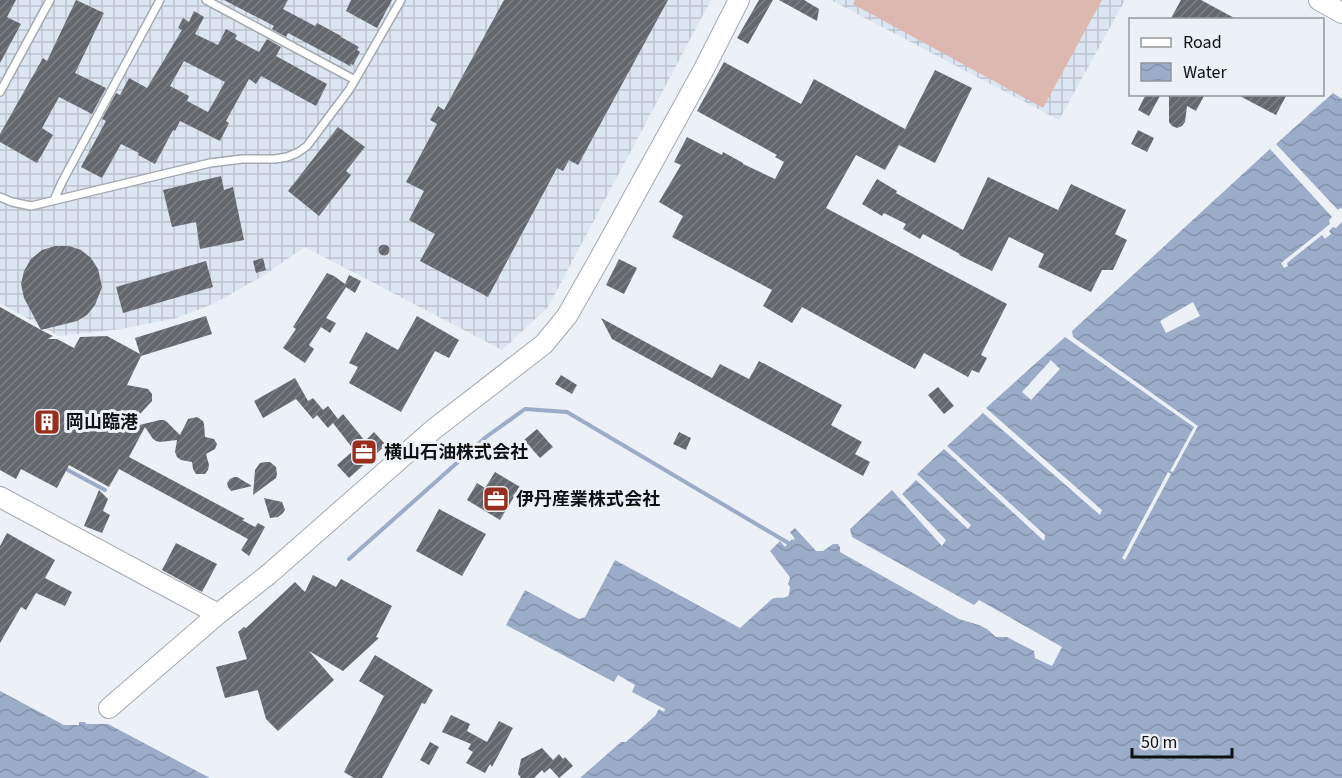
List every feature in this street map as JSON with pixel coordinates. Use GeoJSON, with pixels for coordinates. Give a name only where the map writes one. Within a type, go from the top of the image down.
{"type":"FeatureCollection","features":[{"type":"Feature","properties":{"kind":"street"},"geometry":{"type":"LineString","coordinates":[[109,708],[218,614],[269,574],[434,429],[543,344],[567,316],[704,69],[739,0]]}},
{"type":"Feature","properties":{"kind":"street"},"geometry":{"type":"LineString","coordinates":[[1319,0],[1342,13]]}},
{"type":"Feature","properties":{"kind":"street"},"geometry":{"type":"LineString","coordinates":[[0,496],[218,614]]}},
{"type":"Feature","properties":{"kind":"lane"},"geometry":{"type":"LineString","coordinates":[[0,92],[50,0]]}},
{"type":"Feature","properties":{"kind":"lane"},"geometry":{"type":"LineString","coordinates":[[54,200],[160,0]]}},
{"type":"Feature","properties":{"kind":"lane"},"geometry":{"type":"LineString","coordinates":[[206,0],[355,80]]}},
{"type":"Feature","properties":{"kind":"lane"},"geometry":{"type":"LineString","coordinates":[[0,197],[31,206],[210,163],[242,159],[275,159],[297,153],[307,146],[350,90],[401,0]]}},
{"type":"Feature","properties":{"kind":"shaded area"},"geometry":{"type":"Polygon","coordinates":[[[0,0],[711,0],[548,307],[502,350],[305,247],[261,277],[215,303],[177,318],[121,329],[59,336],[0,303],[0,0]]]}},
{"type":"Feature","properties":{"kind":"shaded area"},"geometry":{"type":"Polygon","coordinates":[[[831,0],[1125,0],[1059,120],[831,0]]]}},
{"type":"Feature","properties":{"kind":"shaded area"},"geometry":{"type":"Polygon","coordinates":[[[855,0],[1102,0],[1043,108],[853,4],[855,0]]]}},
{"type":"Feature","properties":{"kind":"water"},"geometry":{"type":"Polygon","coordinates":[[[1333,93],[1342,99],[1342,209],[1338,210],[1276,144],[1333,93]]]}},
{"type":"Feature","properties":{"kind":"water"},"geometry":{"type":"Polygon","coordinates":[[[1270,149],[1332,217],[1329,220],[1330,224],[1281,263],[1284,268],[1288,266],[1287,263],[1322,235],[1325,239],[1331,234],[1329,231],[1333,227],[1336,228],[1342,222],[1342,778],[580,778],[621,742],[626,742],[655,716],[659,709],[664,712],[665,709],[632,692],[635,685],[618,675],[614,682],[506,625],[525,590],[579,619],[585,617],[615,560],[740,628],[772,599],[789,595],[790,578],[770,551],[780,541],[785,547],[792,539],[795,539],[790,532],[795,528],[816,551],[823,551],[833,544],[838,544],[840,552],[959,619],[979,625],[996,637],[1007,637],[1034,651],[1035,658],[1052,666],[1062,647],[979,600],[974,605],[852,537],[850,529],[892,490],[942,546],[946,540],[902,494],[916,480],[968,529],[971,525],[917,474],[944,449],[1044,541],[1045,535],[947,446],[983,413],[1100,515],[1102,510],[986,408],[1065,337],[1194,427],[1170,471],[1173,472],[1198,426],[1073,337],[1072,331],[1270,149]],[[1193,302],[1160,321],[1166,333],[1200,316],[1193,302]],[[1051,360],[1022,392],[1031,400],[1060,369],[1051,360]],[[1168,472],[1122,558],[1125,560],[1171,474],[1168,472]]]}},
{"type":"Feature","properties":{"kind":"water"},"geometry":{"type":"Polygon","coordinates":[[[0,691],[64,725],[79,725],[79,722],[108,724],[210,778],[0,778],[0,691]]]}},
{"type":"Feature","properties":{"kind":"building"},"geometry":{"type":"Polygon","coordinates":[[[0,0],[16,0],[7,17],[21,24],[0,63],[0,0]]]}},
{"type":"Feature","properties":{"kind":"building"},"geometry":{"type":"Polygon","coordinates":[[[76,0],[104,13],[75,73],[106,88],[92,114],[59,97],[42,128],[53,135],[37,163],[0,142],[0,134],[43,58],[47,61],[76,0]]]}},
{"type":"Feature","properties":{"kind":"building"},"geometry":{"type":"Polygon","coordinates":[[[224,0],[288,0],[283,9],[315,26],[317,23],[341,36],[359,47],[357,50],[360,52],[353,65],[350,66],[288,33],[286,37],[272,29],[274,26],[224,0]]]}},
{"type":"Feature","properties":{"kind":"building"},"geometry":{"type":"Polygon","coordinates":[[[351,0],[392,0],[377,28],[346,11],[351,0]]]}},
{"type":"Feature","properties":{"kind":"building"},"geometry":{"type":"Polygon","coordinates":[[[504,0],[668,0],[578,165],[569,160],[563,171],[557,168],[488,297],[420,261],[435,234],[409,220],[424,191],[406,182],[437,124],[430,120],[438,106],[444,110],[504,0]]]}},
{"type":"Feature","properties":{"kind":"building"},"geometry":{"type":"Polygon","coordinates":[[[759,0],[773,0],[748,44],[737,38],[759,0]]]}},
{"type":"Feature","properties":{"kind":"building"},"geometry":{"type":"Polygon","coordinates":[[[779,0],[804,0],[819,9],[817,21],[779,0]]]}},
{"type":"Feature","properties":{"kind":"building"},"geometry":{"type":"Polygon","coordinates":[[[1181,0],[1201,0],[1234,18],[1171,18],[1181,0]]]}},
{"type":"Feature","properties":{"kind":"building"},"geometry":{"type":"Polygon","coordinates":[[[194,11],[204,17],[195,34],[218,45],[226,29],[237,35],[235,39],[259,52],[267,39],[281,47],[276,56],[327,84],[316,106],[261,76],[256,84],[249,79],[226,121],[229,123],[220,141],[180,121],[155,164],[121,144],[102,178],[81,167],[106,121],[102,119],[116,93],[120,95],[129,78],[147,88],[182,30],[178,28],[183,18],[189,22],[194,11]],[[184,61],[170,86],[189,96],[187,101],[208,112],[225,82],[184,61]]]}},
{"type":"Feature","properties":{"kind":"building"},"geometry":{"type":"Polygon","coordinates":[[[724,62],[801,104],[814,79],[905,129],[935,70],[972,88],[935,163],[899,145],[885,170],[856,155],[826,208],[1007,304],[981,355],[987,358],[979,373],[972,370],[968,377],[924,353],[915,369],[802,307],[792,323],[763,306],[772,290],[672,237],[683,216],[659,202],[681,165],[674,162],[687,137],[722,155],[723,152],[775,179],[784,162],[775,157],[777,155],[697,111],[724,62]]]}},
{"type":"Feature","properties":{"kind":"building"},"geometry":{"type":"Polygon","coordinates":[[[1145,96],[1160,96],[1149,116],[1138,110],[1145,96]]]}},
{"type":"Feature","properties":{"kind":"building"},"geometry":{"type":"Polygon","coordinates":[[[1204,96],[1196,111],[1187,106],[1185,122],[1177,128],[1169,122],[1169,97],[1204,96]]]}},
{"type":"Feature","properties":{"kind":"building"},"geometry":{"type":"Polygon","coordinates":[[[1240,96],[1286,96],[1276,115],[1240,96]]]}},
{"type":"Feature","properties":{"kind":"building"},"geometry":{"type":"Polygon","coordinates":[[[338,127],[365,147],[346,171],[351,175],[319,216],[288,191],[338,127]]]}},
{"type":"Feature","properties":{"kind":"building"},"geometry":{"type":"Polygon","coordinates":[[[1138,130],[1154,138],[1147,152],[1131,144],[1138,130]]]}},
{"type":"Feature","properties":{"kind":"building"},"geometry":{"type":"Polygon","coordinates":[[[221,176],[224,190],[233,187],[244,240],[200,249],[196,222],[172,227],[163,190],[221,176]]]}},
{"type":"Feature","properties":{"kind":"building"},"geometry":{"type":"Polygon","coordinates":[[[988,177],[1058,210],[1071,184],[1126,210],[1115,234],[1127,240],[1113,270],[1102,270],[1091,292],[1038,267],[1044,254],[1009,237],[992,271],[923,234],[920,239],[903,229],[906,224],[884,213],[882,216],[862,204],[877,179],[897,191],[896,193],[963,230],[988,177]]]}},
{"type":"Feature","properties":{"kind":"building"},"geometry":{"type":"Polygon","coordinates":[[[384,244],[390,250],[384,256],[378,250],[384,244]]]}},
{"type":"Feature","properties":{"kind":"building"},"geometry":{"type":"Polygon","coordinates":[[[55,246],[69,246],[81,250],[91,258],[98,269],[102,287],[95,305],[87,315],[77,321],[41,330],[24,298],[21,284],[24,271],[31,259],[42,250],[55,246]]]}},
{"type":"Feature","properties":{"kind":"building"},"geometry":{"type":"Polygon","coordinates":[[[263,258],[266,270],[256,273],[253,261],[263,258]]]}},
{"type":"Feature","properties":{"kind":"building"},"geometry":{"type":"Polygon","coordinates":[[[619,259],[637,268],[624,294],[606,285],[619,259]]]}},
{"type":"Feature","properties":{"kind":"building"},"geometry":{"type":"Polygon","coordinates":[[[206,261],[213,287],[123,313],[116,287],[206,261]]]}},
{"type":"Feature","properties":{"kind":"building"},"geometry":{"type":"Polygon","coordinates":[[[327,273],[345,284],[349,275],[361,281],[355,293],[346,287],[326,318],[336,323],[330,333],[321,327],[309,345],[314,349],[305,363],[283,348],[296,329],[293,327],[327,273]]]}},
{"type":"Feature","properties":{"kind":"building","name":"岡山臨港"},"geometry":{"type":"Polygon","coordinates":[[[0,307],[53,336],[48,339],[57,339],[74,348],[80,337],[107,336],[140,354],[135,338],[206,316],[212,334],[141,356],[127,385],[148,389],[152,394],[152,401],[127,428],[164,420],[180,435],[188,419],[197,417],[203,421],[205,437],[214,439],[217,444],[215,449],[206,454],[208,470],[205,474],[196,474],[192,462],[177,457],[175,452],[177,440],[156,441],[145,427],[129,457],[245,519],[242,520],[255,527],[258,523],[265,527],[249,556],[241,550],[248,539],[119,469],[109,487],[69,465],[57,488],[21,469],[16,479],[0,470],[0,307]]]}},
{"type":"Feature","properties":{"kind":"building"},"geometry":{"type":"Polygon","coordinates":[[[417,316],[459,340],[449,358],[435,351],[401,412],[349,383],[358,367],[349,363],[366,332],[398,350],[417,316]]]}},
{"type":"Feature","properties":{"kind":"building"},"geometry":{"type":"Polygon","coordinates":[[[601,318],[712,378],[720,364],[749,379],[759,361],[842,405],[831,425],[862,442],[855,454],[870,462],[863,476],[612,339],[601,318]]]}},
{"type":"Feature","properties":{"kind":"building"},"geometry":{"type":"Polygon","coordinates":[[[561,375],[577,385],[572,394],[555,384],[561,375]]]}},
{"type":"Feature","properties":{"kind":"building"},"geometry":{"type":"Polygon","coordinates":[[[295,378],[308,401],[313,398],[323,410],[328,406],[338,419],[343,414],[365,441],[374,432],[386,445],[349,478],[337,465],[354,450],[333,423],[328,428],[317,415],[313,419],[296,399],[263,418],[254,401],[295,378]]]}},
{"type":"Feature","properties":{"kind":"building"},"geometry":{"type":"Polygon","coordinates":[[[938,387],[954,406],[944,414],[928,395],[938,387]]]}},
{"type":"Feature","properties":{"kind":"building"},"geometry":{"type":"Polygon","coordinates":[[[537,429],[553,447],[540,458],[524,440],[537,429]]]}},
{"type":"Feature","properties":{"kind":"building"},"geometry":{"type":"Polygon","coordinates":[[[679,432],[691,438],[686,450],[673,444],[679,432]]]}},
{"type":"Feature","properties":{"kind":"building"},"geometry":{"type":"Polygon","coordinates":[[[270,462],[276,467],[276,478],[253,495],[255,470],[260,463],[270,462]]]}},
{"type":"Feature","properties":{"kind":"building"},"geometry":{"type":"Polygon","coordinates":[[[495,472],[520,487],[500,520],[467,500],[477,483],[485,488],[495,472]]]}},
{"type":"Feature","properties":{"kind":"building"},"geometry":{"type":"Polygon","coordinates":[[[234,477],[252,486],[231,491],[227,483],[234,477]]]}},
{"type":"Feature","properties":{"kind":"building"},"geometry":{"type":"Polygon","coordinates":[[[99,490],[108,499],[103,511],[110,515],[102,533],[84,526],[99,490]]]}},
{"type":"Feature","properties":{"kind":"building"},"geometry":{"type":"Polygon","coordinates":[[[264,498],[282,502],[285,510],[278,517],[270,518],[264,498]]]}},
{"type":"Feature","properties":{"kind":"building"},"geometry":{"type":"Polygon","coordinates":[[[439,509],[486,534],[462,576],[416,551],[439,509]]]}},
{"type":"Feature","properties":{"kind":"building"},"geometry":{"type":"Polygon","coordinates":[[[7,533],[55,560],[45,578],[72,592],[65,606],[36,593],[26,610],[21,607],[0,643],[0,546],[7,533]]]}},
{"type":"Feature","properties":{"kind":"building"},"geometry":{"type":"Polygon","coordinates":[[[176,543],[217,564],[202,592],[162,570],[176,543]]]}},
{"type":"Feature","properties":{"kind":"building"},"geometry":{"type":"Polygon","coordinates":[[[313,575],[336,587],[341,579],[392,606],[376,637],[379,638],[343,671],[309,651],[334,680],[278,731],[266,719],[258,690],[225,698],[216,667],[247,659],[238,632],[246,628],[295,582],[305,592],[313,575]]]}},
{"type":"Feature","properties":{"kind":"building"},"geometry":{"type":"Polygon","coordinates":[[[375,655],[433,690],[425,704],[422,703],[382,778],[354,778],[344,772],[384,696],[359,681],[375,655]]]}},
{"type":"Feature","properties":{"kind":"building"},"geometry":{"type":"Polygon","coordinates":[[[451,715],[470,724],[467,731],[487,742],[499,721],[513,728],[492,767],[490,764],[485,773],[466,763],[473,752],[468,749],[471,744],[442,732],[451,715]]]}},
{"type":"Feature","properties":{"kind":"building"},"geometry":{"type":"Polygon","coordinates":[[[430,742],[439,747],[429,765],[420,760],[430,742]]]}},
{"type":"Feature","properties":{"kind":"building"},"geometry":{"type":"Polygon","coordinates":[[[542,748],[553,760],[559,754],[573,766],[559,778],[550,768],[544,773],[542,770],[534,778],[521,778],[518,774],[521,759],[542,748]]]}},
{"type":"Feature","properties":{"kind":"waterway"},"geometry":{"type":"LineString","coordinates":[[349,559],[486,437],[525,409],[567,412],[790,544]]}},
{"type":"Feature","properties":{"kind":"waterway"},"geometry":{"type":"LineString","coordinates":[[64,468],[105,490]]}},
{"type":"Feature","properties":{"kind":"place","name":"岡山臨港"},"geometry":{"type":"Point","coordinates":[47,422]}},
{"type":"Feature","properties":{"kind":"place","name":"横山石油株式会社"},"geometry":{"type":"Point","coordinates":[364,452]}},
{"type":"Feature","properties":{"kind":"place","name":"伊丹産業株式会社"},"geometry":{"type":"Point","coordinates":[496,499]}}]}
